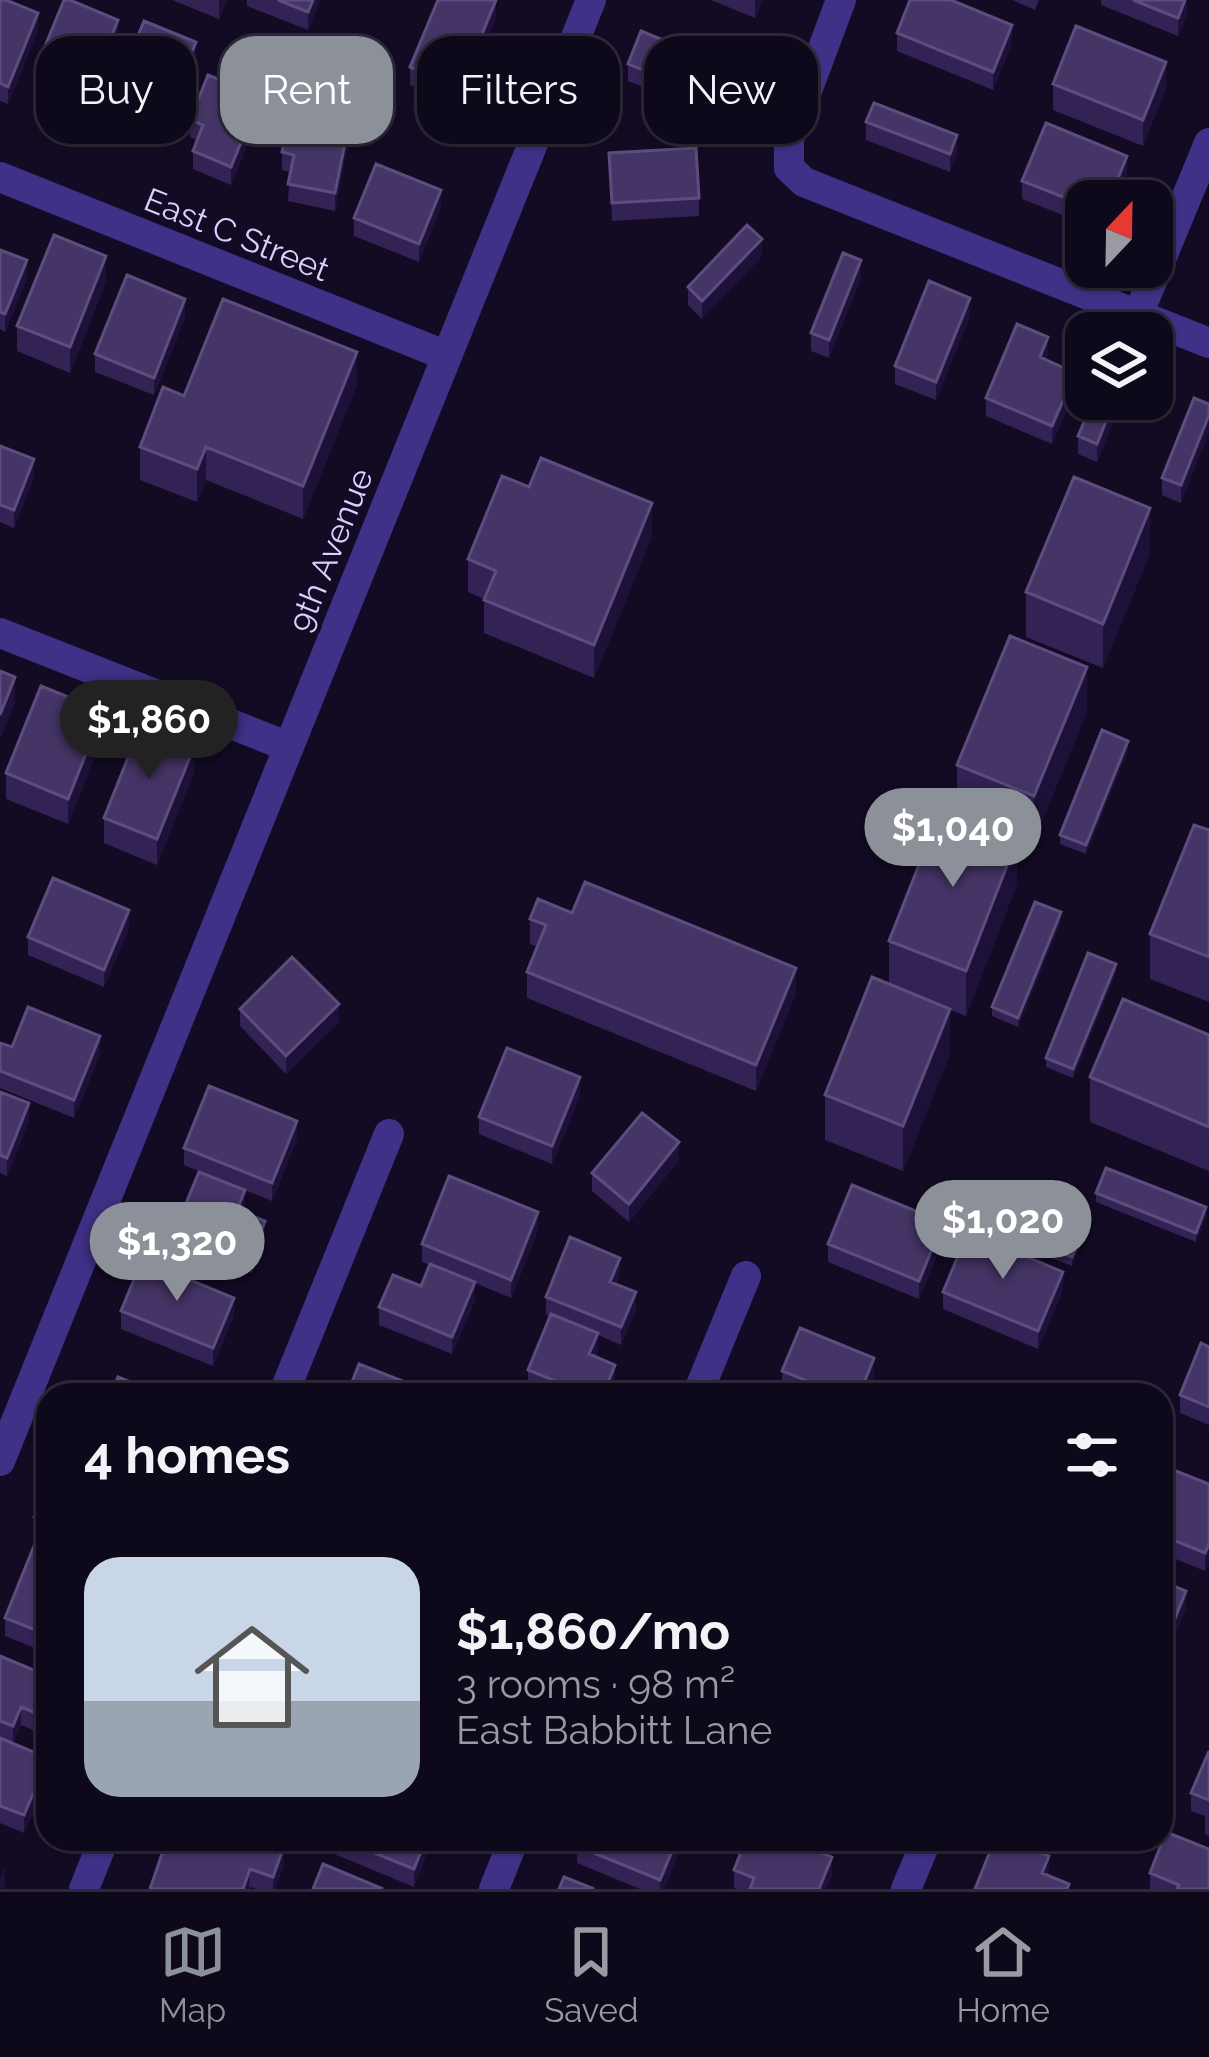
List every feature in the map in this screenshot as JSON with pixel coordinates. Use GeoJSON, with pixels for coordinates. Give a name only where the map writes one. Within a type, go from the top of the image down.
{"type":"FeatureCollection","features":[{"type":"Feature","properties":{"kind":"street","name":"9th Avenue"},"geometry":{"type":"LineString","coordinates":[[0,1460],[591,0]]}},
{"type":"Feature","properties":{"kind":"street"},"geometry":{"type":"LineString","coordinates":[[841,0],[788,139],[789,168],[804,182],[834,197],[1130,312]]}},
{"type":"Feature","properties":{"kind":"street"},"geometry":{"type":"LineString","coordinates":[[1139,312],[1209,143]]}},
{"type":"Feature","properties":{"kind":"street","name":"East C Street"},"geometry":{"type":"LineString","coordinates":[[0,177],[447,356]]}},
{"type":"Feature","properties":{"kind":"street"},"geometry":{"type":"LineString","coordinates":[[1173,329],[1209,343]]}},
{"type":"Feature","properties":{"kind":"street"},"geometry":{"type":"LineString","coordinates":[[0,633],[289,748]]}},
{"type":"Feature","properties":{"kind":"street"},"geometry":{"type":"LineString","coordinates":[[288,1383],[388,1134]]}},
{"type":"Feature","properties":{"kind":"street"},"geometry":{"type":"LineString","coordinates":[[702,1383],[746,1276]]}},
{"type":"Feature","properties":{"kind":"street"},"geometry":{"type":"LineString","coordinates":[[83,1889],[99,1851]]}},
{"type":"Feature","properties":{"kind":"street"},"geometry":{"type":"LineString","coordinates":[[494,1889],[509,1851]]}},
{"type":"Feature","properties":{"kind":"street"},"geometry":{"type":"LineString","coordinates":[[906,1889],[921,1851]]}},
{"type":"Feature","properties":{"kind":"building"},"geometry":{"type":"Polygon","coordinates":[[[0,0],[38,13],[8,87],[0,83],[0,0]]]}},
{"type":"Feature","properties":{"kind":"building"},"geometry":{"type":"Polygon","coordinates":[[[64,0],[118,20],[112,36],[49,36],[64,0]]]}},
{"type":"Feature","properties":{"kind":"building"},"geometry":{"type":"Polygon","coordinates":[[[278,0],[313,0],[308,12],[278,0]]]}},
{"type":"Feature","properties":{"kind":"building"},"geometry":{"type":"Polygon","coordinates":[[[438,0],[496,0],[481,36],[423,36],[438,0]]]}},
{"type":"Feature","properties":{"kind":"building"},"geometry":{"type":"Polygon","coordinates":[[[910,0],[951,0],[1012,25],[993,72],[897,33],[910,0]]]}},
{"type":"Feature","properties":{"kind":"building"},"geometry":{"type":"Polygon","coordinates":[[[1133,0],[1185,0],[1178,18],[1133,0]]]}},
{"type":"Feature","properties":{"kind":"building"},"geometry":{"type":"Polygon","coordinates":[[[144,21],[181,36],[138,36],[144,21]]]}},
{"type":"Feature","properties":{"kind":"building"},"geometry":{"type":"Polygon","coordinates":[[[1076,26],[1166,62],[1143,120],[1053,84],[1076,26]]]}},
{"type":"Feature","properties":{"kind":"building"},"geometry":{"type":"Polygon","coordinates":[[[641,31],[653,36],[644,36],[644,70],[628,64],[641,31]]]}},
{"type":"Feature","properties":{"kind":"building"},"geometry":{"type":"Polygon","coordinates":[[[208,75],[220,80],[220,144],[240,144],[231,167],[193,151],[203,125],[196,122],[196,105],[208,75]]]}},
{"type":"Feature","properties":{"kind":"building"},"geometry":{"type":"Polygon","coordinates":[[[874,103],[957,135],[950,154],[866,122],[874,103]]]}},
{"type":"Feature","properties":{"kind":"building"},"geometry":{"type":"Polygon","coordinates":[[[1046,123],[1127,156],[1117,180],[1065,180],[1065,198],[1022,181],[1046,123]]]}},
{"type":"Feature","properties":{"kind":"building"},"geometry":{"type":"Polygon","coordinates":[[[284,144],[345,144],[335,193],[288,184],[294,155],[282,152],[284,144]]]}},
{"type":"Feature","properties":{"kind":"building"},"geometry":{"type":"Polygon","coordinates":[[[696,148],[699,198],[612,203],[609,153],[696,148]]]}},
{"type":"Feature","properties":{"kind":"building"},"geometry":{"type":"Polygon","coordinates":[[[376,164],[441,190],[419,244],[354,218],[376,164]]]}},
{"type":"Feature","properties":{"kind":"building"},"geometry":{"type":"Polygon","coordinates":[[[747,225],[762,239],[702,301],[688,287],[747,225]]]}},
{"type":"Feature","properties":{"kind":"building"},"geometry":{"type":"Polygon","coordinates":[[[54,235],[106,256],[70,347],[17,326],[54,235]]]}},
{"type":"Feature","properties":{"kind":"building"},"geometry":{"type":"Polygon","coordinates":[[[0,250],[27,260],[5,314],[0,312],[0,250]]]}},
{"type":"Feature","properties":{"kind":"building"},"geometry":{"type":"Polygon","coordinates":[[[843,253],[861,260],[829,340],[811,333],[843,253]]]}},
{"type":"Feature","properties":{"kind":"building"},"geometry":{"type":"Polygon","coordinates":[[[127,275],[185,299],[154,378],[95,354],[127,275]]]}},
{"type":"Feature","properties":{"kind":"building"},"geometry":{"type":"Polygon","coordinates":[[[929,281],[970,298],[936,382],[895,366],[929,281]]]}},
{"type":"Feature","properties":{"kind":"building"},"geometry":{"type":"Polygon","coordinates":[[[223,299],[357,352],[303,486],[206,447],[197,469],[140,447],[163,387],[184,396],[223,299]]]}},
{"type":"Feature","properties":{"kind":"building"},"geometry":{"type":"Polygon","coordinates":[[[1017,324],[1048,337],[1040,357],[1065,368],[1065,396],[1052,426],[986,398],[1017,324]]]}},
{"type":"Feature","properties":{"kind":"building"},"geometry":{"type":"Polygon","coordinates":[[[1194,398],[1209,404],[1209,415],[1181,485],[1162,478],[1194,398]]]}},
{"type":"Feature","properties":{"kind":"building"},"geometry":{"type":"Polygon","coordinates":[[[1085,420],[1107,420],[1097,444],[1078,436],[1085,420]]]}},
{"type":"Feature","properties":{"kind":"building"},"geometry":{"type":"Polygon","coordinates":[[[0,446],[34,459],[14,510],[0,505],[0,446]]]}},
{"type":"Feature","properties":{"kind":"building"},"geometry":{"type":"Polygon","coordinates":[[[541,458],[652,503],[594,645],[484,600],[496,571],[468,559],[502,476],[529,487],[541,458]]]}},
{"type":"Feature","properties":{"kind":"building"},"geometry":{"type":"Polygon","coordinates":[[[1074,477],[1150,508],[1103,624],[1026,592],[1074,477]]]}},
{"type":"Feature","properties":{"kind":"building"},"geometry":{"type":"Polygon","coordinates":[[[1010,636],[1087,667],[1034,796],[957,765],[1010,636]]]}},
{"type":"Feature","properties":{"kind":"building"},"geometry":{"type":"Polygon","coordinates":[[[0,671],[15,677],[0,715],[0,671]]]}},
{"type":"Feature","properties":{"kind":"building"},"geometry":{"type":"Polygon","coordinates":[[[41,686],[103,711],[68,799],[6,773],[41,686]]]}},
{"type":"Feature","properties":{"kind":"building"},"geometry":{"type":"Polygon","coordinates":[[[141,725],[194,747],[157,839],[104,818],[141,725]]]}},
{"type":"Feature","properties":{"kind":"building"},"geometry":{"type":"Polygon","coordinates":[[[1102,730],[1128,741],[1086,845],[1060,835],[1102,730]]]}},
{"type":"Feature","properties":{"kind":"building"},"geometry":{"type":"Polygon","coordinates":[[[941,809],[1017,840],[966,971],[889,941],[941,809]]]}},
{"type":"Feature","properties":{"kind":"building"},"geometry":{"type":"Polygon","coordinates":[[[1194,825],[1209,830],[1209,957],[1150,934],[1194,825]]]}},
{"type":"Feature","properties":{"kind":"building"},"geometry":{"type":"Polygon","coordinates":[[[53,878],[129,910],[104,970],[28,937],[53,878]]]}},
{"type":"Feature","properties":{"kind":"building"},"geometry":{"type":"Polygon","coordinates":[[[585,882],[796,968],[756,1065],[527,972],[546,925],[530,919],[538,899],[572,913],[585,882]]]}},
{"type":"Feature","properties":{"kind":"building"},"geometry":{"type":"Polygon","coordinates":[[[1035,902],[1061,912],[1018,1018],[992,1007],[1035,902]]]}},
{"type":"Feature","properties":{"kind":"building"},"geometry":{"type":"Polygon","coordinates":[[[1088,953],[1116,964],[1073,1069],[1046,1058],[1088,953]]]}},
{"type":"Feature","properties":{"kind":"building"},"geometry":{"type":"Polygon","coordinates":[[[292,957],[339,1004],[286,1056],[240,1009],[292,957]]]}},
{"type":"Feature","properties":{"kind":"building"},"geometry":{"type":"Polygon","coordinates":[[[872,977],[950,1009],[903,1126],[825,1095],[872,977]]]}},
{"type":"Feature","properties":{"kind":"building"},"geometry":{"type":"Polygon","coordinates":[[[1123,999],[1209,1035],[1209,1127],[1090,1077],[1123,999]]]}},
{"type":"Feature","properties":{"kind":"building"},"geometry":{"type":"Polygon","coordinates":[[[28,1007],[100,1036],[74,1100],[0,1071],[0,1043],[12,1047],[28,1007]]]}},
{"type":"Feature","properties":{"kind":"building"},"geometry":{"type":"Polygon","coordinates":[[[507,1048],[580,1077],[552,1146],[479,1117],[507,1048]]]}},
{"type":"Feature","properties":{"kind":"building"},"geometry":{"type":"Polygon","coordinates":[[[209,1086],[297,1121],[272,1183],[184,1148],[209,1086]]]}},
{"type":"Feature","properties":{"kind":"building"},"geometry":{"type":"Polygon","coordinates":[[[0,1092],[29,1103],[7,1158],[0,1155],[0,1092]]]}},
{"type":"Feature","properties":{"kind":"building"},"geometry":{"type":"Polygon","coordinates":[[[642,1113],[679,1142],[629,1204],[592,1173],[642,1113]]]}},
{"type":"Feature","properties":{"kind":"building"},"geometry":{"type":"Polygon","coordinates":[[[1106,1168],[1206,1207],[1196,1233],[1096,1193],[1106,1168]]]}},
{"type":"Feature","properties":{"kind":"building"},"geometry":{"type":"Polygon","coordinates":[[[199,1172],[245,1190],[237,1210],[265,1221],[252,1255],[177,1225],[199,1172]]]}},
{"type":"Feature","properties":{"kind":"building"},"geometry":{"type":"Polygon","coordinates":[[[449,1176],[538,1212],[511,1280],[422,1244],[449,1176]]]}},
{"type":"Feature","properties":{"kind":"building"},"geometry":{"type":"Polygon","coordinates":[[[852,1185],[943,1222],[919,1281],[828,1244],[852,1185]]]}},
{"type":"Feature","properties":{"kind":"building"},"geometry":{"type":"Polygon","coordinates":[[[982,1192],[1082,1232],[1072,1257],[972,1218],[982,1192]]]}},
{"type":"Feature","properties":{"kind":"building"},"geometry":{"type":"Polygon","coordinates":[[[968,1232],[1063,1272],[1038,1331],[943,1292],[968,1232]]]}},
{"type":"Feature","properties":{"kind":"building"},"geometry":{"type":"Polygon","coordinates":[[[570,1237],[620,1258],[610,1282],[636,1292],[621,1327],[546,1297],[570,1237]]]}},
{"type":"Feature","properties":{"kind":"building"},"geometry":{"type":"Polygon","coordinates":[[[142,1260],[234,1298],[213,1348],[121,1311],[142,1260]]]}},
{"type":"Feature","properties":{"kind":"building"},"geometry":{"type":"Polygon","coordinates":[[[430,1264],[475,1282],[452,1337],[379,1307],[393,1275],[421,1286],[430,1264]]]}},
{"type":"Feature","properties":{"kind":"building"},"geometry":{"type":"Polygon","coordinates":[[[551,1314],[598,1333],[589,1354],[615,1365],[608,1383],[560,1383],[528,1370],[551,1314]]]}},
{"type":"Feature","properties":{"kind":"building"},"geometry":{"type":"Polygon","coordinates":[[[800,1328],[874,1358],[864,1383],[810,1383],[782,1371],[800,1328]]]}},
{"type":"Feature","properties":{"kind":"building"},"geometry":{"type":"Polygon","coordinates":[[[1201,1343],[1209,1347],[1209,1407],[1180,1395],[1201,1343]]]}},
{"type":"Feature","properties":{"kind":"building"},"geometry":{"type":"Polygon","coordinates":[[[359,1364],[408,1383],[352,1383],[359,1364]]]}},
{"type":"Feature","properties":{"kind":"building"},"geometry":{"type":"Polygon","coordinates":[[[1173,1470],[1209,1484],[1205,1553],[1173,1540],[1173,1470]]]}},
{"type":"Feature","properties":{"kind":"building"},"geometry":{"type":"Polygon","coordinates":[[[36,1541],[36,1630],[5,1618],[36,1541]]]}},
{"type":"Feature","properties":{"kind":"building"},"geometry":{"type":"Polygon","coordinates":[[[1173,1586],[1186,1591],[1173,1624],[1173,1586]]]}},
{"type":"Feature","properties":{"kind":"building"},"geometry":{"type":"Polygon","coordinates":[[[0,1656],[36,1671],[36,1713],[21,1707],[13,1726],[0,1721],[0,1656]]]}},
{"type":"Feature","properties":{"kind":"building"},"geometry":{"type":"Polygon","coordinates":[[[0,1738],[36,1753],[36,1786],[24,1815],[0,1806],[0,1738]]]}},
{"type":"Feature","properties":{"kind":"building"},"geometry":{"type":"Polygon","coordinates":[[[1209,1751],[1209,1800],[1191,1793],[1209,1751]]]}},
{"type":"Feature","properties":{"kind":"building"},"geometry":{"type":"Polygon","coordinates":[[[1173,1835],[1209,1849],[1209,1889],[1177,1889],[1179,1885],[1150,1873],[1159,1851],[1173,1851],[1173,1835]]]}},
{"type":"Feature","properties":{"kind":"building"},"geometry":{"type":"Polygon","coordinates":[[[163,1851],[282,1851],[273,1877],[250,1869],[243,1889],[150,1889],[163,1851]]]}},
{"type":"Feature","properties":{"kind":"building"},"geometry":{"type":"Polygon","coordinates":[[[370,1851],[421,1851],[414,1869],[370,1851]]]}},
{"type":"Feature","properties":{"kind":"building"},"geometry":{"type":"Polygon","coordinates":[[[589,1851],[672,1851],[660,1880],[589,1851]]]}},
{"type":"Feature","properties":{"kind":"building"},"geometry":{"type":"Polygon","coordinates":[[[741,1851],[817,1851],[832,1857],[819,1889],[750,1889],[754,1878],[734,1870],[741,1851]]]}},
{"type":"Feature","properties":{"kind":"building"},"geometry":{"type":"Polygon","coordinates":[[[990,1851],[1037,1851],[1049,1856],[1042,1873],[1069,1884],[1067,1889],[975,1889],[990,1851]]]}},
{"type":"Feature","properties":{"kind":"building"},"geometry":{"type":"Polygon","coordinates":[[[323,1864],[383,1889],[313,1889],[323,1864]]]}},
{"type":"Feature","properties":{"kind":"building"},"geometry":{"type":"Polygon","coordinates":[[[564,1877],[594,1889],[559,1889],[564,1877]]]}}]}
